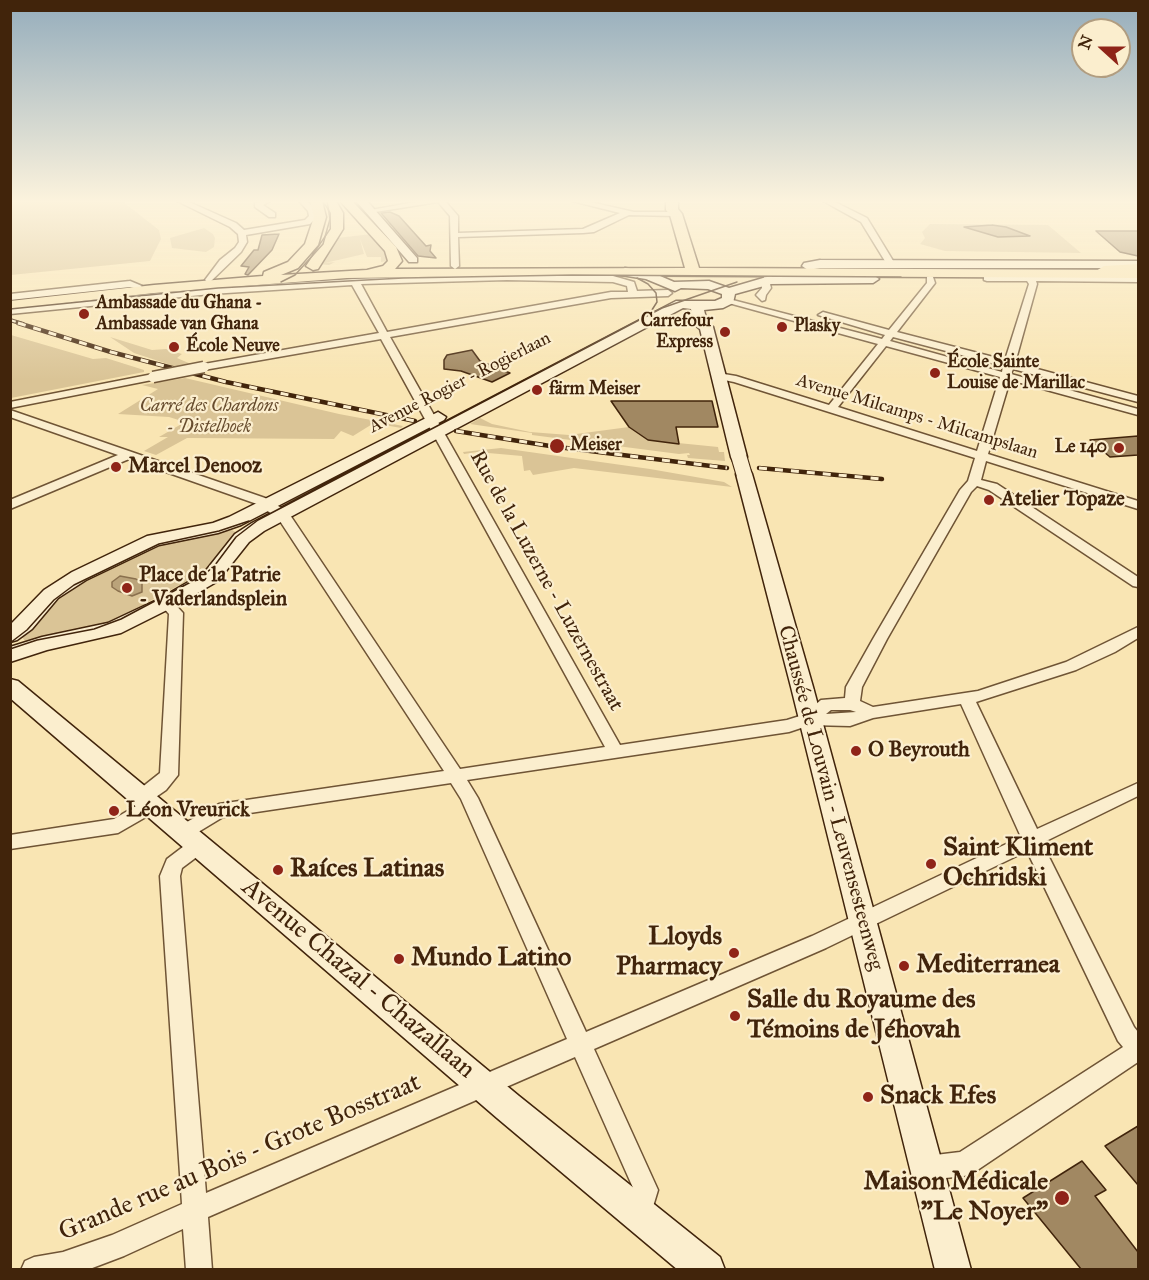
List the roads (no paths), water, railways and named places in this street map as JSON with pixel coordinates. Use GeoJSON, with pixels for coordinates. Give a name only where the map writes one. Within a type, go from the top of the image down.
{"type":"FeatureCollection","features":[{"type":"Feature","properties":{"kind":"highway"},"geometry":{"type":"LineString","coordinates":[[1104,271],[1138,274]]}},
{"type":"Feature","properties":{"kind":"main road"},"geometry":{"type":"LineString","coordinates":[[266,275],[293,265],[297,261]]}},
{"type":"Feature","properties":{"kind":"main road"},"geometry":{"type":"LineString","coordinates":[[317,261],[314,265],[320,273]]}},
{"type":"Feature","properties":{"kind":"main road"},"geometry":{"type":"LineString","coordinates":[[351,278],[383,270],[390,267],[395,261]]}},
{"type":"Feature","properties":{"kind":"main road"},"geometry":{"type":"LineString","coordinates":[[418,261],[458,267]]}},
{"type":"Feature","properties":{"kind":"main road"},"geometry":{"type":"LineString","coordinates":[[690,261],[692,269]]}},
{"type":"Feature","properties":{"kind":"main road"},"geometry":{"type":"LineString","coordinates":[[10,301],[209,278],[320,273],[351,278],[465,271],[625,272],[808,266],[1104,271]]}},
{"type":"Feature","properties":{"kind":"main road"},"geometry":{"type":"LineString","coordinates":[[10,301],[390,267],[692,269],[1030,276]]}},
{"type":"Feature","properties":{"kind":"main road"},"geometry":{"type":"LineString","coordinates":[[987,278],[1138,274]]}},
{"type":"Feature","properties":{"kind":"street"},"geometry":{"type":"LineString","coordinates":[[209,278],[227,261]]}},
{"type":"Feature","properties":{"kind":"street"},"geometry":{"type":"LineString","coordinates":[[457,261],[458,267]]}},
{"type":"Feature","properties":{"kind":"street"},"geometry":{"type":"LineString","coordinates":[[808,266],[886,264],[1138,274]]}},
{"type":"Feature","properties":{"kind":"street"},"geometry":{"type":"LineString","coordinates":[[692,269],[709,285],[729,295],[888,338],[1010,365],[1138,399]]}},
{"type":"Feature","properties":{"kind":"street","name":"Avenue Rogier - Rogierlaan"},"geometry":{"type":"LineString","coordinates":[[275,510],[436,426],[675,293],[692,269]]}},
{"type":"Feature","properties":{"kind":"street"},"geometry":{"type":"LineString","coordinates":[[625,272],[649,276],[701,306],[766,282],[987,278]]}},
{"type":"Feature","properties":{"kind":"street"},"geometry":{"type":"LineString","coordinates":[[852,704],[855,687],[880,639],[966,490],[974,482],[1033,284],[1030,276]]}},
{"type":"Feature","properties":{"kind":"street"},"geometry":{"type":"LineString","coordinates":[[10,311],[351,278],[599,277],[629,283],[633,294]]}},
{"type":"Feature","properties":{"kind":"street","name":"Rue de la Luzerne - Luzernestraat"},"geometry":{"type":"LineString","coordinates":[[351,278],[436,426],[615,751]]}},
{"type":"Feature","properties":{"kind":"street"},"geometry":{"type":"LineString","coordinates":[[831,409],[931,283],[930,279]]}},
{"type":"Feature","properties":{"kind":"street"},"geometry":{"type":"LineString","coordinates":[[758,296],[766,291],[766,282]]}},
{"type":"Feature","properties":{"kind":"street"},"geometry":{"type":"LineString","coordinates":[[10,405],[153,376],[611,295],[675,293],[709,285]]}},
{"type":"Feature","properties":{"kind":"street"},"geometry":{"type":"LineString","coordinates":[[729,295],[758,296],[1006,376],[1138,412]]}},
{"type":"Feature","properties":{"kind":"street","name":"Chaussée de Louvain - Leuvensesteenweg"},"geometry":{"type":"LineString","coordinates":[[701,306],[701,324],[706,327],[953,1269]]}},
{"type":"Feature","properties":{"kind":"street","name":"Avenue Milcamps - Milcampslaan"},"geometry":{"type":"LineString","coordinates":[[718,376],[728,376],[1138,505]]}},
{"type":"Feature","properties":{"kind":"street"},"geometry":{"type":"LineString","coordinates":[[10,413],[275,510],[469,798],[646,1190],[639,1214]]}},
{"type":"Feature","properties":{"kind":"street"},"geometry":{"type":"LineString","coordinates":[[10,505],[127,455]]}},
{"type":"Feature","properties":{"kind":"street"},"geometry":{"type":"LineString","coordinates":[[974,482],[993,487],[1138,583]]}},
{"type":"Feature","properties":{"kind":"street"},"geometry":{"type":"LineString","coordinates":[[10,655],[42,644],[114,628],[166,603],[211,577],[248,533],[275,510]]}},
{"type":"Feature","properties":{"kind":"street"},"geometry":{"type":"LineString","coordinates":[[10,635],[25,624],[51,594],[79,576],[154,540],[218,528],[275,510]]}},
{"type":"Feature","properties":{"kind":"street"},"geometry":{"type":"LineString","coordinates":[[10,842],[118,826],[147,801],[169,775],[176,613],[166,603]]}},
{"type":"Feature","properties":{"kind":"street"},"geometry":{"type":"LineString","coordinates":[[809,718],[850,720],[872,713],[966,698],[1053,673],[1110,650],[1138,632]]}},
{"type":"Feature","properties":{"kind":"street","name":"Avenue Chazal - Chazallaan"},"geometry":{"type":"LineString","coordinates":[[10,686],[484,1086],[707,1269]]}},
{"type":"Feature","properties":{"kind":"street"},"geometry":{"type":"LineString","coordinates":[[927,1167],[964,1164],[1138,1049],[1126,1034],[1032,841],[966,698]]}},
{"type":"Feature","properties":{"kind":"street"},"geometry":{"type":"LineString","coordinates":[[198,1269],[170,876],[174,864],[192,838],[219,811],[789,726],[809,718],[827,704],[852,704],[872,713]]}},
{"type":"Feature","properties":{"kind":"street","name":"Grande rue au Bois - Grote Bosstraat"},"geometry":{"type":"LineString","coordinates":[[34,1269],[63,1265],[115,1247],[195,1210],[808,947],[1138,789]]}},
{"type":"Feature","properties":{"kind":"tram line"},"geometry":{"type":"LineString","coordinates":[[281,282],[295,275],[308,261]]}},
{"type":"Feature","properties":{"kind":"tram line"},"geometry":{"type":"LineString","coordinates":[[10,309],[218,288],[403,278],[572,275],[901,277]]}},
{"type":"Feature","properties":{"kind":"tram line"},"geometry":{"type":"LineString","coordinates":[[637,278],[648,284],[656,293],[657,302],[650,313]]}},
{"type":"Feature","properties":{"kind":"tram line"},"geometry":{"type":"LineString","coordinates":[[10,649],[37,640],[94,629],[121,619],[204,575],[215,565],[236,537],[258,520],[662,308],[737,282]]}},
{"type":"Feature","properties":{"kind":"tram line"},"geometry":{"type":"LineString","coordinates":[[10,643],[27,630],[54,600],[74,585],[159,544],[219,531],[249,521]]}},
{"type":"Feature","properties":{"kind":"railway"},"geometry":{"type":"LineString","coordinates":[[10,320],[23,324]]}},
{"type":"Feature","properties":{"kind":"railway"},"geometry":{"type":"LineString","coordinates":[[18,323],[111,352],[226,382],[415,421]]}},
{"type":"Feature","properties":{"kind":"railway"},"geometry":{"type":"LineString","coordinates":[[456,431],[550,446],[727,468]]}},
{"type":"Feature","properties":{"kind":"railway"},"geometry":{"type":"LineString","coordinates":[[759,468],[882,479]]}},
{"type":"Feature","properties":{"kind":"place","name":"Ambassade du Ghana - Ambassade van Ghana"},"geometry":{"type":"Point","coordinates":[84,314]}},
{"type":"Feature","properties":{"kind":"place","name":"Plasky"},"geometry":{"type":"Point","coordinates":[782,327]}},
{"type":"Feature","properties":{"kind":"place","name":"Carrefour Express"},"geometry":{"type":"Point","coordinates":[725,332]}},
{"type":"Feature","properties":{"kind":"place","name":"École Neuve"},"geometry":{"type":"Point","coordinates":[174,347]}},
{"type":"Feature","properties":{"kind":"place","name":"École Sainte Louise de Marillac"},"geometry":{"type":"Point","coordinates":[935,373]}},
{"type":"Feature","properties":{"kind":"place","name":"färm Meiser"},"geometry":{"type":"Point","coordinates":[537,390]}},
{"type":"Feature","properties":{"kind":"place","name":"Meiser"},"geometry":{"type":"Point","coordinates":[557,446]}},
{"type":"Feature","properties":{"kind":"place","name":"Le 140"},"geometry":{"type":"Point","coordinates":[1119,448]}},
{"type":"Feature","properties":{"kind":"place","name":"Marcel Denooz"},"geometry":{"type":"Point","coordinates":[116,467]}},
{"type":"Feature","properties":{"kind":"place","name":"Atelier Topaze"},"geometry":{"type":"Point","coordinates":[989,500]}},
{"type":"Feature","properties":{"kind":"place","name":"Place de la Patrie - Vaderlandsplein"},"geometry":{"type":"Point","coordinates":[127,588]}},
{"type":"Feature","properties":{"kind":"place","name":"O Beyrouth"},"geometry":{"type":"Point","coordinates":[856,751]}},
{"type":"Feature","properties":{"kind":"place","name":"Léon Vreurick"},"geometry":{"type":"Point","coordinates":[114,811]}},
{"type":"Feature","properties":{"kind":"place","name":"Saint Kliment Ochridski"},"geometry":{"type":"Point","coordinates":[931,864]}},
{"type":"Feature","properties":{"kind":"place","name":"Raíces Latinas"},"geometry":{"type":"Point","coordinates":[278,870]}},
{"type":"Feature","properties":{"kind":"place","name":"Lloyds Pharmacy"},"geometry":{"type":"Point","coordinates":[734,953]}},
{"type":"Feature","properties":{"kind":"place","name":"Mundo Latino"},"geometry":{"type":"Point","coordinates":[399,959]}},
{"type":"Feature","properties":{"kind":"place","name":"Mediterranea"},"geometry":{"type":"Point","coordinates":[904,966]}},
{"type":"Feature","properties":{"kind":"place","name":"Salle du Royaume des Témoins de Jéhovah"},"geometry":{"type":"Point","coordinates":[735,1016]}},
{"type":"Feature","properties":{"kind":"place","name":"Snack Efes"},"geometry":{"type":"Point","coordinates":[868,1097]}},
{"type":"Feature","properties":{"kind":"place","name":"Maison Médicale \"Le Noyer\""},"geometry":{"type":"Point","coordinates":[1062,1198]}},
{"type":"Feature","properties":{"kind":"park label","name":"Carré des Chardons - Distelhoek"},"geometry":{"type":"Point","coordinates":[209,417]}}]}
